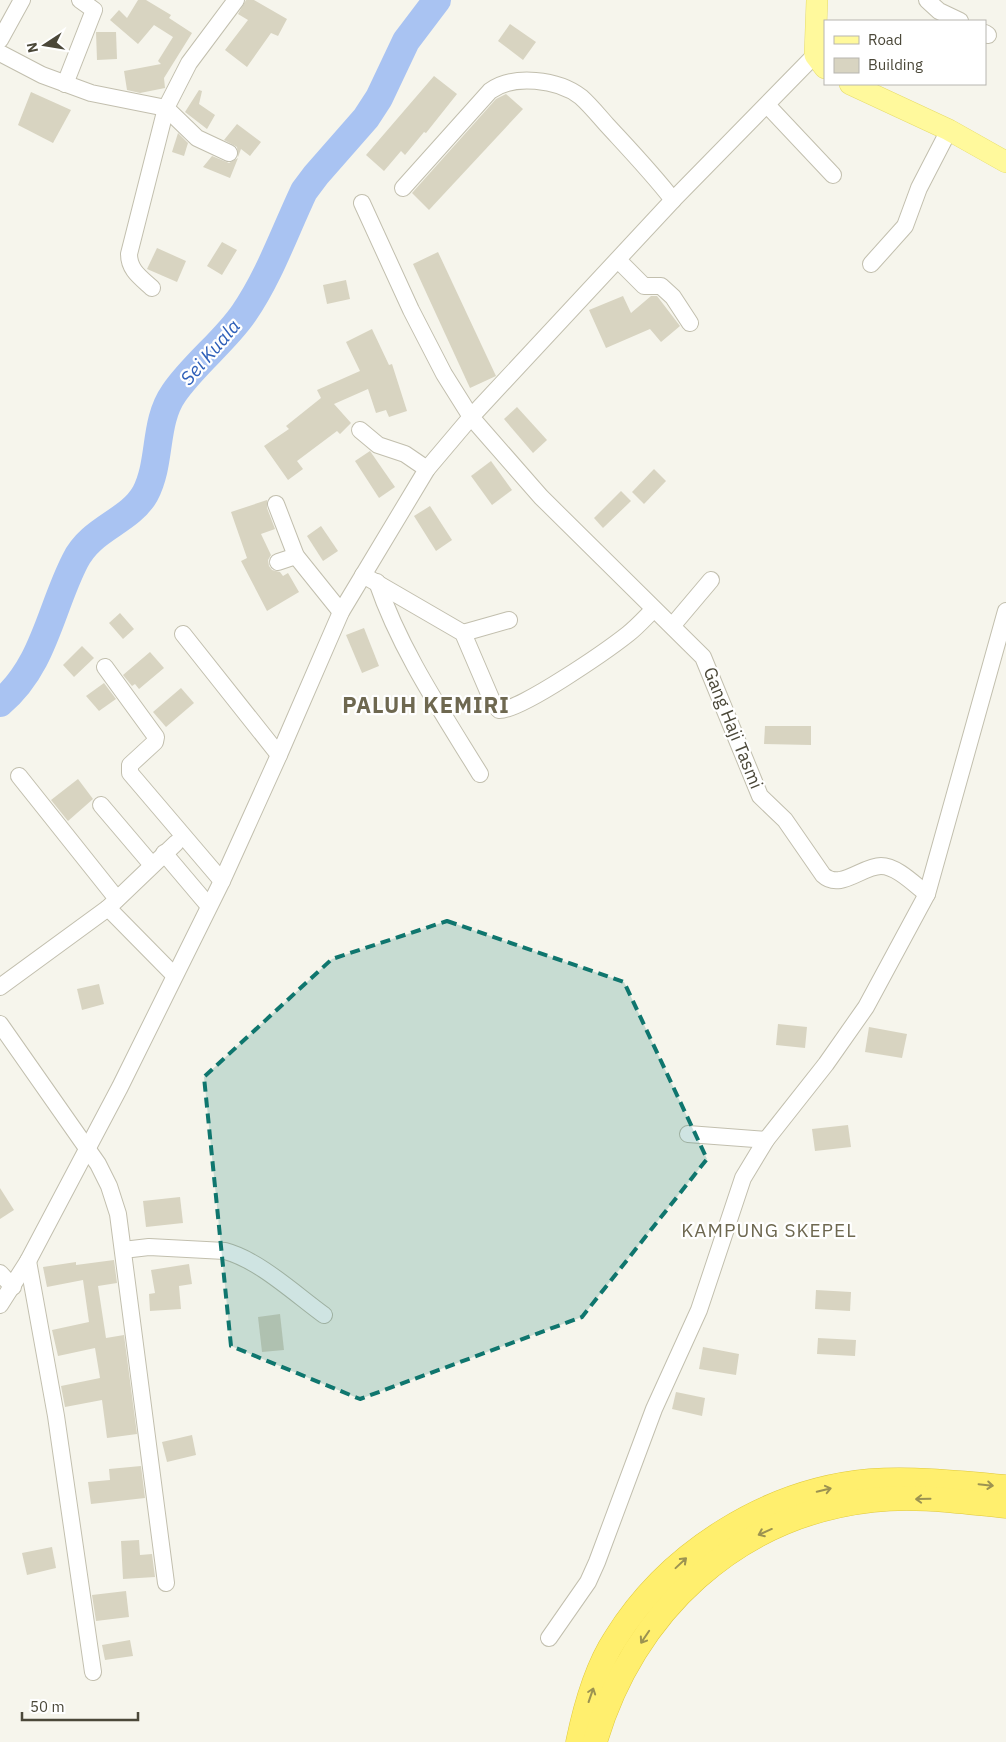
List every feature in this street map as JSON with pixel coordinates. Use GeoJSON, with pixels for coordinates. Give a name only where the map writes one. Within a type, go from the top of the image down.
{"type":"FeatureCollection","features":[{"type":"Feature","properties":{"kind":"highway"},"geometry":{"type":"LineString","coordinates":[[578,1742],[582,1722],[614,1639],[643,1601],[683,1560],[751,1515],[787,1500],[829,1488],[869,1482],[932,1480],[1006,1487]]}},
{"type":"Feature","properties":{"kind":"highway"},"geometry":{"type":"LineString","coordinates":[[596,1742],[604,1714],[632,1656],[659,1616],[691,1582],[715,1561],[758,1535],[795,1519],[832,1507],[874,1500],[933,1499],[1006,1506]]}},
{"type":"Feature","properties":{"kind":"main road"},"geometry":{"type":"LineString","coordinates":[[817,0],[820,61]]}},
{"type":"Feature","properties":{"kind":"main road"},"geometry":{"type":"LineString","coordinates":[[852,85],[949,130],[1006,162]]}},
{"type":"Feature","properties":{"kind":"street"},"geometry":{"type":"LineString","coordinates":[[0,40],[22,0]]}},
{"type":"Feature","properties":{"kind":"street"},"geometry":{"type":"LineString","coordinates":[[65,84],[94,10],[80,0]]}},
{"type":"Feature","properties":{"kind":"street"},"geometry":{"type":"LineString","coordinates":[[152,288],[133,270],[129,263],[129,254],[166,108],[189,63],[236,0]]}},
{"type":"Feature","properties":{"kind":"street"},"geometry":{"type":"LineString","coordinates":[[927,0],[938,11],[958,20]]}},
{"type":"Feature","properties":{"kind":"street"},"geometry":{"type":"LineString","coordinates":[[0,53],[42,75],[91,93],[166,108],[197,138],[230,152]]}},
{"type":"Feature","properties":{"kind":"street"},"geometry":{"type":"LineString","coordinates":[[0,1305],[13,1287],[28,1260],[120,1087],[208,905],[222,881],[341,612],[370,579],[427,469],[471,417],[673,200],[768,106],[820,61]]}},
{"type":"Feature","properties":{"kind":"street"},"geometry":{"type":"LineString","coordinates":[[403,188],[490,91],[498,85],[530,80],[554,85],[580,96],[652,173],[673,200]]}},
{"type":"Feature","properties":{"kind":"street"},"geometry":{"type":"LineString","coordinates":[[768,106],[833,175]]}},
{"type":"Feature","properties":{"kind":"street"},"geometry":{"type":"LineString","coordinates":[[872,264],[905,226],[919,188],[949,130]]}},
{"type":"Feature","properties":{"kind":"street","name":"Gang Haji Tasmi"},"geometry":{"type":"LineString","coordinates":[[362,203],[410,310],[444,374],[471,417],[541,497],[654,610],[673,625],[703,657],[760,796],[785,820],[823,875],[827,879],[836,880],[880,866],[896,871],[927,894]]}},
{"type":"Feature","properties":{"kind":"street"},"geometry":{"type":"LineString","coordinates":[[618,260],[644,286],[661,286],[673,297],[690,323]]}},
{"type":"Feature","properties":{"kind":"street"},"geometry":{"type":"LineString","coordinates":[[360,430],[378,445],[406,454],[427,469]]}},
{"type":"Feature","properties":{"kind":"street"},"geometry":{"type":"LineString","coordinates":[[276,504],[296,556],[341,612]]}},
{"type":"Feature","properties":{"kind":"street"},"geometry":{"type":"LineString","coordinates":[[278,562],[296,556]]}},
{"type":"Feature","properties":{"kind":"street"},"geometry":{"type":"LineString","coordinates":[[370,579],[463,633],[493,702],[499,710],[505,711],[579,667],[629,633],[654,610]]}},
{"type":"Feature","properties":{"kind":"street"},"geometry":{"type":"LineString","coordinates":[[370,579],[480,774]]}},
{"type":"Feature","properties":{"kind":"street"},"geometry":{"type":"LineString","coordinates":[[673,625],[711,580]]}},
{"type":"Feature","properties":{"kind":"street"},"geometry":{"type":"LineString","coordinates":[[549,1638],[588,1582],[597,1562],[654,1409],[699,1310],[743,1178],[766,1140],[826,1064],[866,1007],[927,894],[1006,611]]}},
{"type":"Feature","properties":{"kind":"street"},"geometry":{"type":"LineString","coordinates":[[463,633],[509,620]]}},
{"type":"Feature","properties":{"kind":"street"},"geometry":{"type":"LineString","coordinates":[[183,634],[279,755]]}},
{"type":"Feature","properties":{"kind":"street"},"geometry":{"type":"LineString","coordinates":[[105,667],[156,737],[155,742],[130,765],[130,773],[222,881]]}},
{"type":"Feature","properties":{"kind":"street"},"geometry":{"type":"LineString","coordinates":[[19,776],[112,904],[174,974]]}},
{"type":"Feature","properties":{"kind":"street"},"geometry":{"type":"LineString","coordinates":[[101,805],[152,865]]}},
{"type":"Feature","properties":{"kind":"street"},"geometry":{"type":"LineString","coordinates":[[0,987],[112,904],[170,848],[208,905]]}},
{"type":"Feature","properties":{"kind":"street"},"geometry":{"type":"LineString","coordinates":[[0,1024],[87,1148],[109,1186],[118,1214],[166,1583]]}},
{"type":"Feature","properties":{"kind":"street"},"geometry":{"type":"LineString","coordinates":[[688,1134],[766,1140]]}},
{"type":"Feature","properties":{"kind":"street"},"geometry":{"type":"LineString","coordinates":[[123,1250],[158,1247],[237,1254],[324,1315]]}},
{"type":"Feature","properties":{"kind":"street"},"geometry":{"type":"LineString","coordinates":[[28,1260],[56,1416],[93,1672]]}},
{"type":"Feature","properties":{"kind":"street"},"geometry":{"type":"LineString","coordinates":[[0,1273],[13,1287]]}},
{"type":"Feature","properties":{"kind":"highlighted area"},"geometry":{"type":"Polygon","coordinates":[[[447,921],[624,982],[707,1159],[582,1317],[360,1399],[231,1346],[204,1077],[332,959],[447,921]]]}},
{"type":"Feature","properties":{"kind":"building"},"geometry":{"type":"Polygon","coordinates":[[[138,0],[146,0],[171,15],[169,18],[192,33],[164,78],[165,88],[140,93],[127,90],[124,71],[161,64],[158,61],[173,37],[154,25],[138,44],[110,20],[119,10],[127,18],[138,0]]]}},
{"type":"Feature","properties":{"kind":"building"},"geometry":{"type":"Polygon","coordinates":[[[246,0],[254,0],[287,19],[278,36],[271,33],[247,67],[225,50],[248,20],[238,14],[246,0]]]}},
{"type":"Feature","properties":{"kind":"building"},"geometry":{"type":"Polygon","coordinates":[[[510,24],[536,42],[523,60],[498,41],[510,24]]]}},
{"type":"Feature","properties":{"kind":"building"},"geometry":{"type":"Polygon","coordinates":[[[96,32],[116,32],[117,59],[97,60],[96,32]]]}},
{"type":"Feature","properties":{"kind":"building"},"geometry":{"type":"Polygon","coordinates":[[[434,76],[457,94],[426,133],[424,132],[405,155],[401,151],[384,171],[366,155],[434,76]]]}},
{"type":"Feature","properties":{"kind":"building"},"geometry":{"type":"Polygon","coordinates":[[[199,90],[202,91],[199,104],[215,115],[207,129],[185,112],[199,90]]]}},
{"type":"Feature","properties":{"kind":"building"},"geometry":{"type":"Polygon","coordinates":[[[31,92],[71,110],[53,143],[18,125],[31,92]]]}},
{"type":"Feature","properties":{"kind":"building"},"geometry":{"type":"Polygon","coordinates":[[[506,94],[523,109],[429,210],[412,193],[496,99],[506,94]]]}},
{"type":"Feature","properties":{"kind":"building"},"geometry":{"type":"Polygon","coordinates":[[[237,124],[261,142],[250,156],[241,149],[238,157],[237,147],[224,140],[237,124]]]}},
{"type":"Feature","properties":{"kind":"building"},"geometry":{"type":"Polygon","coordinates":[[[178,133],[188,143],[184,156],[172,152],[178,133]]]}},
{"type":"Feature","properties":{"kind":"building"},"geometry":{"type":"Polygon","coordinates":[[[212,156],[229,163],[238,158],[230,178],[203,167],[212,156]]]}},
{"type":"Feature","properties":{"kind":"building"},"geometry":{"type":"Polygon","coordinates":[[[222,242],[237,250],[222,275],[207,266],[222,242]]]}},
{"type":"Feature","properties":{"kind":"building"},"geometry":{"type":"Polygon","coordinates":[[[157,248],[186,261],[177,282],[147,269],[157,248]]]}},
{"type":"Feature","properties":{"kind":"building"},"geometry":{"type":"Polygon","coordinates":[[[438,252],[496,376],[470,388],[413,264],[438,252]]]}},
{"type":"Feature","properties":{"kind":"building"},"geometry":{"type":"Polygon","coordinates":[[[346,280],[350,299],[327,304],[323,285],[346,280]]]}},
{"type":"Feature","properties":{"kind":"building"},"geometry":{"type":"Polygon","coordinates":[[[623,296],[631,313],[651,296],[657,296],[680,326],[661,342],[650,329],[606,348],[589,310],[623,296]]]}},
{"type":"Feature","properties":{"kind":"building"},"geometry":{"type":"Polygon","coordinates":[[[372,329],[389,365],[392,364],[407,411],[389,417],[386,410],[376,413],[368,389],[334,404],[351,423],[340,434],[337,431],[297,461],[303,469],[288,480],[264,446],[289,429],[286,426],[321,398],[317,390],[360,371],[346,342],[372,329]]]}},
{"type":"Feature","properties":{"kind":"building"},"geometry":{"type":"Polygon","coordinates":[[[517,407],[547,440],[533,453],[504,419],[517,407]]]}},
{"type":"Feature","properties":{"kind":"building"},"geometry":{"type":"Polygon","coordinates":[[[370,451],[395,487],[379,498],[355,461],[370,451]]]}},
{"type":"Feature","properties":{"kind":"building"},"geometry":{"type":"Polygon","coordinates":[[[491,461],[512,490],[492,505],[471,476],[491,461]]]}},
{"type":"Feature","properties":{"kind":"building"},"geometry":{"type":"Polygon","coordinates":[[[654,469],[666,481],[644,504],[632,492],[654,469]]]}},
{"type":"Feature","properties":{"kind":"building"},"geometry":{"type":"Polygon","coordinates":[[[621,491],[631,501],[603,528],[594,518],[621,491]]]}},
{"type":"Feature","properties":{"kind":"building"},"geometry":{"type":"Polygon","coordinates":[[[267,500],[267,508],[275,529],[261,534],[271,555],[268,560],[269,566],[272,570],[280,572],[283,576],[288,573],[299,592],[267,611],[241,561],[247,558],[231,512],[267,500]]]}},
{"type":"Feature","properties":{"kind":"building"},"geometry":{"type":"Polygon","coordinates":[[[430,506],[452,540],[436,551],[414,516],[430,506]]]}},
{"type":"Feature","properties":{"kind":"building"},"geometry":{"type":"Polygon","coordinates":[[[321,526],[338,551],[323,561],[307,536],[321,526]]]}},
{"type":"Feature","properties":{"kind":"building"},"geometry":{"type":"Polygon","coordinates":[[[120,613],[134,629],[123,639],[109,623],[120,613]]]}},
{"type":"Feature","properties":{"kind":"building"},"geometry":{"type":"Polygon","coordinates":[[[364,628],[379,666],[362,673],[346,635],[364,628]]]}},
{"type":"Feature","properties":{"kind":"building"},"geometry":{"type":"Polygon","coordinates":[[[82,646],[94,658],[74,677],[63,665],[82,646]]]}},
{"type":"Feature","properties":{"kind":"building"},"geometry":{"type":"Polygon","coordinates":[[[150,652],[164,668],[139,689],[135,684],[132,686],[123,675],[150,652]]]}},
{"type":"Feature","properties":{"kind":"building"},"geometry":{"type":"Polygon","coordinates":[[[104,683],[116,699],[99,711],[86,696],[104,683]]]}},
{"type":"Feature","properties":{"kind":"building"},"geometry":{"type":"Polygon","coordinates":[[[181,688],[194,703],[166,727],[153,712],[181,688]]]}},
{"type":"Feature","properties":{"kind":"building"},"geometry":{"type":"Polygon","coordinates":[[[765,726],[811,726],[811,745],[764,744],[765,726]]]}},
{"type":"Feature","properties":{"kind":"building"},"geometry":{"type":"Polygon","coordinates":[[[78,779],[93,799],[68,821],[51,800],[78,779]]]}},
{"type":"Feature","properties":{"kind":"building"},"geometry":{"type":"Polygon","coordinates":[[[99,984],[104,1004],[82,1010],[77,989],[99,984]]]}},
{"type":"Feature","properties":{"kind":"building"},"geometry":{"type":"Polygon","coordinates":[[[778,1024],[807,1027],[805,1048],[776,1045],[778,1024]]]}},
{"type":"Feature","properties":{"kind":"building"},"geometry":{"type":"Polygon","coordinates":[[[869,1027],[907,1034],[902,1058],[865,1052],[869,1027]]]}},
{"type":"Feature","properties":{"kind":"building"},"geometry":{"type":"Polygon","coordinates":[[[848,1125],[851,1147],[815,1151],[812,1129],[848,1125]]]}},
{"type":"Feature","properties":{"kind":"building"},"geometry":{"type":"Polygon","coordinates":[[[0,1188],[14,1210],[0,1219],[0,1188]]]}},
{"type":"Feature","properties":{"kind":"building"},"geometry":{"type":"Polygon","coordinates":[[[180,1197],[183,1223],[146,1227],[143,1201],[180,1197]]]}},
{"type":"Feature","properties":{"kind":"building"},"geometry":{"type":"Polygon","coordinates":[[[114,1260],[117,1283],[98,1286],[106,1338],[124,1335],[137,1434],[107,1438],[102,1400],[65,1407],[61,1386],[100,1378],[95,1348],[58,1356],[52,1330],[89,1322],[83,1280],[47,1287],[43,1267],[76,1262],[76,1265],[114,1260]]]}},
{"type":"Feature","properties":{"kind":"building"},"geometry":{"type":"Polygon","coordinates":[[[189,1264],[192,1284],[179,1286],[181,1309],[150,1311],[149,1294],[155,1293],[151,1270],[189,1264]]]}},
{"type":"Feature","properties":{"kind":"building"},"geometry":{"type":"Polygon","coordinates":[[[816,1290],[851,1292],[850,1311],[815,1309],[816,1290]]]}},
{"type":"Feature","properties":{"kind":"building"},"geometry":{"type":"Polygon","coordinates":[[[280,1314],[284,1350],[262,1352],[258,1317],[280,1314]]]}},
{"type":"Feature","properties":{"kind":"building"},"geometry":{"type":"Polygon","coordinates":[[[818,1338],[856,1340],[855,1356],[817,1354],[818,1338]]]}},
{"type":"Feature","properties":{"kind":"building"},"geometry":{"type":"Polygon","coordinates":[[[703,1347],[739,1354],[736,1375],[699,1369],[703,1347]]]}},
{"type":"Feature","properties":{"kind":"building"},"geometry":{"type":"Polygon","coordinates":[[[676,1392],[705,1398],[702,1416],[672,1409],[676,1392]]]}},
{"type":"Feature","properties":{"kind":"building"},"geometry":{"type":"Polygon","coordinates":[[[192,1435],[196,1455],[167,1462],[162,1442],[192,1435]]]}},
{"type":"Feature","properties":{"kind":"building"},"geometry":{"type":"Polygon","coordinates":[[[141,1466],[145,1498],[91,1504],[88,1482],[110,1480],[109,1469],[141,1466]]]}},
{"type":"Feature","properties":{"kind":"building"},"geometry":{"type":"Polygon","coordinates":[[[139,1540],[140,1555],[152,1554],[155,1577],[123,1579],[121,1541],[139,1540]]]}},
{"type":"Feature","properties":{"kind":"building"},"geometry":{"type":"Polygon","coordinates":[[[52,1547],[56,1568],[27,1575],[22,1553],[52,1547]]]}},
{"type":"Feature","properties":{"kind":"building"},"geometry":{"type":"Polygon","coordinates":[[[126,1591],[129,1617],[96,1621],[92,1595],[126,1591]]]}},
{"type":"Feature","properties":{"kind":"building"},"geometry":{"type":"Polygon","coordinates":[[[130,1640],[133,1656],[105,1660],[102,1645],[130,1640]]]}},
{"type":"Feature","properties":{"kind":"waterway","name":"Sei Kuala"},"geometry":{"type":"LineString","coordinates":[[0,703],[27,672],[45,636],[66,580],[82,550],[100,533],[130,512],[145,494],[154,469],[163,417],[174,393],[244,313],[269,269],[304,191],[366,118],[379,98],[406,41],[437,0]]}},
{"type":"Feature","properties":{"kind":"district","name":"PALUH KEMIRI"},"geometry":{"type":"Point","coordinates":[426,705]}},
{"type":"Feature","properties":{"kind":"district","name":"KAMPUNG SKEPEL"},"geometry":{"type":"Point","coordinates":[769,1230]}}]}
